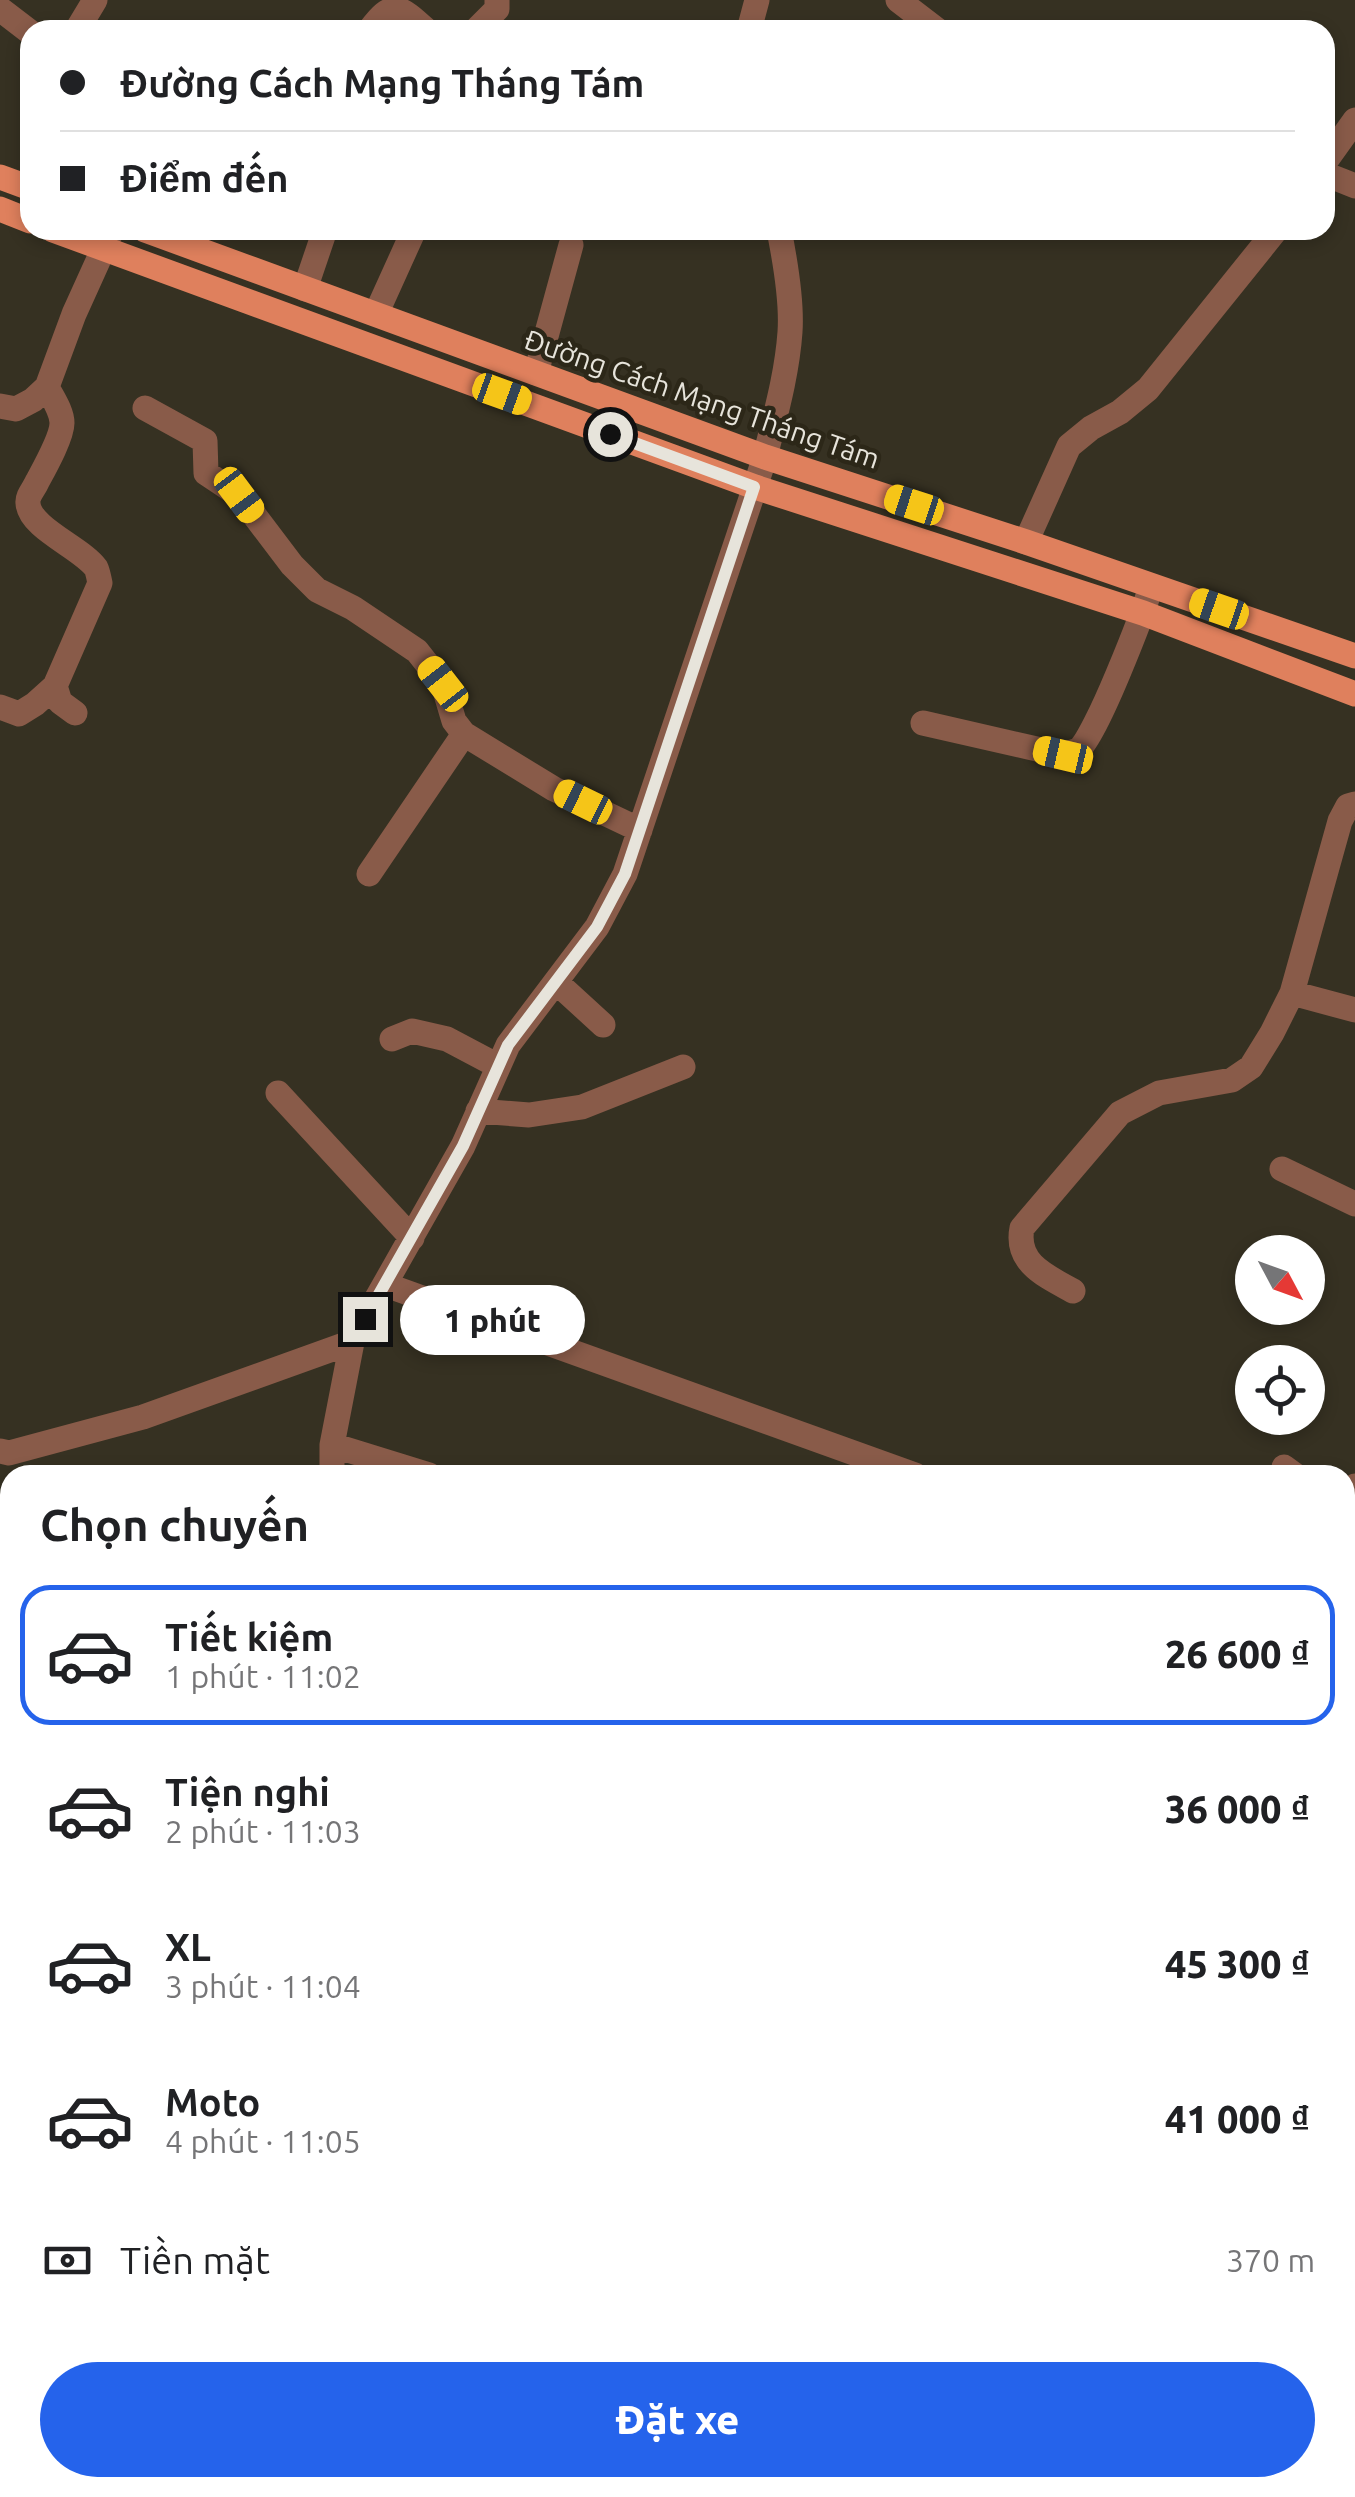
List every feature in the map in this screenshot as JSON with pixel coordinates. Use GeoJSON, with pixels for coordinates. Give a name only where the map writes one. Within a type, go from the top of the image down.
{"type":"FeatureCollection","features":[{"type":"Feature","properties":{"kind":"main road"},"geometry":{"type":"LineString","coordinates":[[108,240],[754,487],[1143,614],[1355,694]]}},
{"type":"Feature","properties":{"kind":"main road","name":"Đường Cách Mạng Tháng Tám"},"geometry":{"type":"LineString","coordinates":[[173,240],[764,456],[1355,656]]}},
{"type":"Feature","properties":{"kind":"street"},"geometry":{"type":"LineString","coordinates":[[898,0],[924,20]]}},
{"type":"Feature","properties":{"kind":"street"},"geometry":{"type":"LineString","coordinates":[[375,20],[392,3],[415,20]]}},
{"type":"Feature","properties":{"kind":"street"},"geometry":{"type":"LineString","coordinates":[[0,9],[20,24]]}},
{"type":"Feature","properties":{"kind":"street"},"geometry":{"type":"LineString","coordinates":[[1335,148],[1355,120]]}},
{"type":"Feature","properties":{"kind":"street"},"geometry":{"type":"LineString","coordinates":[[0,406],[16,408],[33,400],[47,386],[108,240]]}},
{"type":"Feature","properties":{"kind":"street"},"geometry":{"type":"LineString","coordinates":[[305,288],[322,240]]}},
{"type":"Feature","properties":{"kind":"street"},"geometry":{"type":"LineString","coordinates":[[376,314],[409,240]]}},
{"type":"Feature","properties":{"kind":"street"},"geometry":{"type":"LineString","coordinates":[[332,1465],[332,1445],[352,1342],[463,1146],[508,1045],[597,927],[625,874],[754,487],[781,392],[790,330],[781,240]]}},
{"type":"Feature","properties":{"kind":"street"},"geometry":{"type":"LineString","coordinates":[[1026,542],[1070,446],[1148,389],[1268,240]]}},
{"type":"Feature","properties":{"kind":"street"},"geometry":{"type":"LineString","coordinates":[[536,373],[571,245]]}},
{"type":"Feature","properties":{"kind":"street"},"geometry":{"type":"LineString","coordinates":[[0,707],[19,714],[55,686],[100,584],[97,570],[41,523],[28,506],[28,498],[62,424],[47,386]]}},
{"type":"Feature","properties":{"kind":"street"},"geometry":{"type":"LineString","coordinates":[[146,408],[206,443],[206,473],[239,495],[292,565],[317,590],[353,608],[417,651],[443,684],[454,721],[464,734],[554,788],[640,830]]}},
{"type":"Feature","properties":{"kind":"street"},"geometry":{"type":"LineString","coordinates":[[923,723],[1063,755],[1077,751],[1096,722],[1143,614],[1151,586]]}},
{"type":"Feature","properties":{"kind":"street"},"geometry":{"type":"LineString","coordinates":[[55,686],[60,702],[75,713]]}},
{"type":"Feature","properties":{"kind":"street"},"geometry":{"type":"LineString","coordinates":[[369,874],[464,734]]}},
{"type":"Feature","properties":{"kind":"street"},"geometry":{"type":"LineString","coordinates":[[1072,1291],[1043,1274],[1024,1256],[1019,1243],[1022,1228],[1120,1113],[1158,1093],[1232,1080],[1252,1067],[1292,993],[1340,821],[1348,806],[1355,804]]}},
{"type":"Feature","properties":{"kind":"street"},"geometry":{"type":"LineString","coordinates":[[556,982],[603,1025]]}},
{"type":"Feature","properties":{"kind":"street"},"geometry":{"type":"LineString","coordinates":[[1292,993],[1355,1010]]}},
{"type":"Feature","properties":{"kind":"street"},"geometry":{"type":"LineString","coordinates":[[392,1039],[412,1031],[447,1039],[498,1066]]}},
{"type":"Feature","properties":{"kind":"street"},"geometry":{"type":"LineString","coordinates":[[478,1111],[529,1116],[582,1107],[684,1067]]}},
{"type":"Feature","properties":{"kind":"street"},"geometry":{"type":"LineString","coordinates":[[278,1093],[412,1238]]}},
{"type":"Feature","properties":{"kind":"street"},"geometry":{"type":"LineString","coordinates":[[1282,1168],[1355,1204]]}},
{"type":"Feature","properties":{"kind":"street"},"geometry":{"type":"LineString","coordinates":[[386,1285],[882,1465]]}},
{"type":"Feature","properties":{"kind":"street"},"geometry":{"type":"LineString","coordinates":[[3,1454],[143,1417],[352,1342]]}},
{"type":"Feature","properties":{"kind":"street"},"geometry":{"type":"LineString","coordinates":[[332,1445],[397,1465]]}},
{"type":"Feature","properties":{"kind":"route"},"geometry":{"type":"LineString","coordinates":[[365,1319],[463,1146],[508,1045],[597,927],[625,874],[754,487],[610,434]]}}]}
